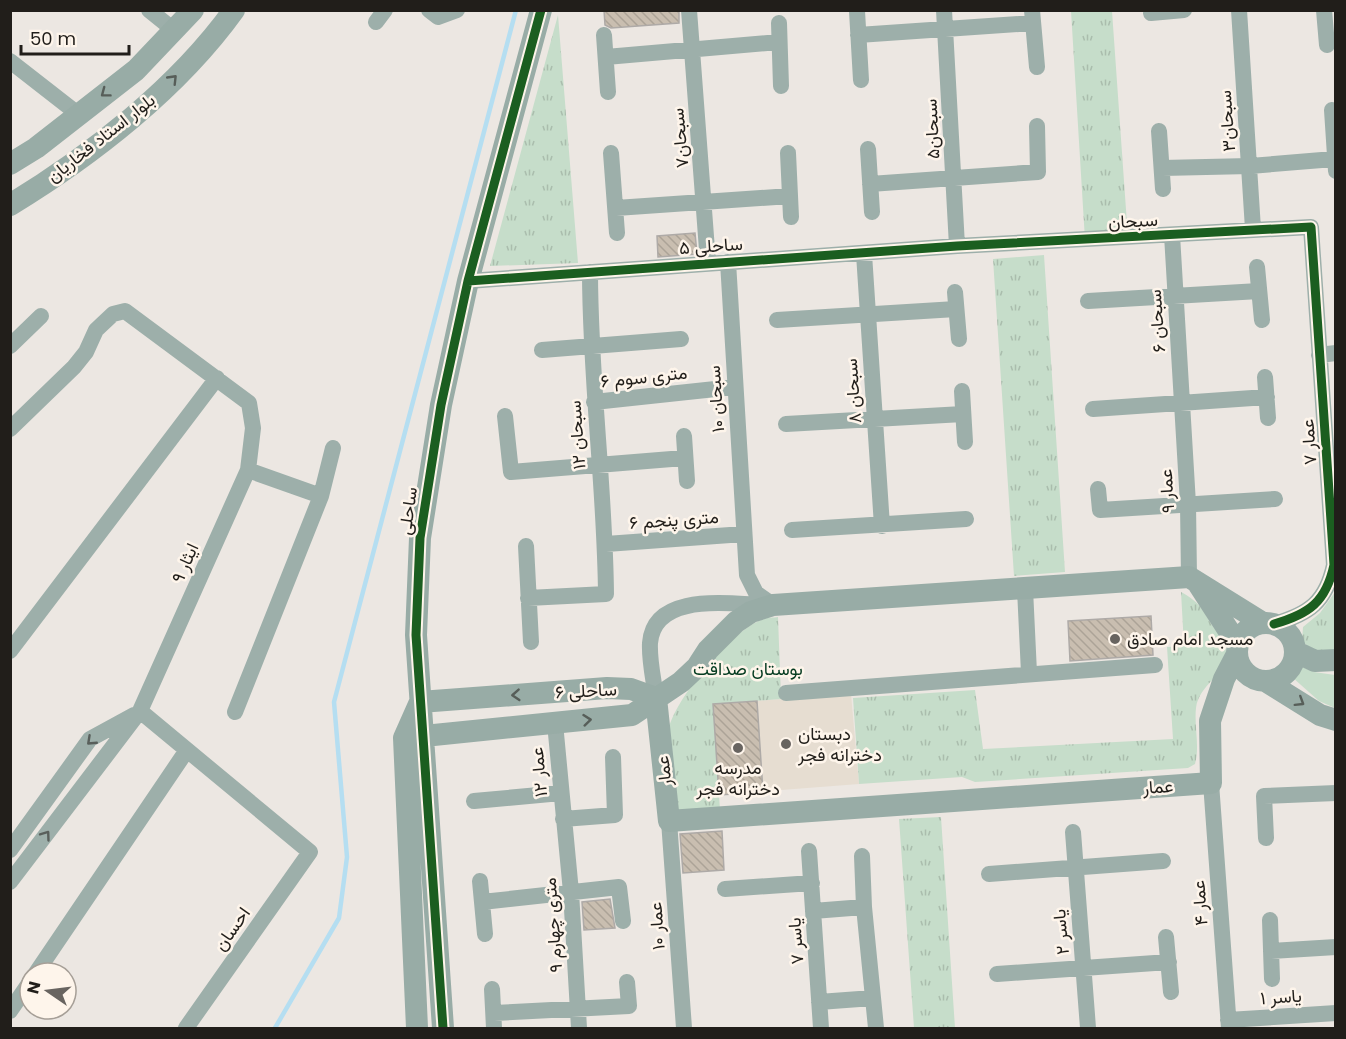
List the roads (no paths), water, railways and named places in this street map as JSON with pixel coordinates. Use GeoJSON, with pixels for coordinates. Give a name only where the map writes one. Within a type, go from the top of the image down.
{"type":"FeatureCollection","features":[{"type":"Feature","properties":{"kind":"street"},"geometry":{"type":"LineString","coordinates":[[149,10],[175,31]]}},
{"type":"Feature","properties":{"kind":"street","name":"بلوار استاد فخاریان"},"geometry":{"type":"LineString","coordinates":[[10,164],[36,148],[136,70],[193,10]]}},
{"type":"Feature","properties":{"kind":"street","name":"بلوار استاد فخاریان"},"geometry":{"type":"LineString","coordinates":[[10,205],[146,107],[215,37],[234,10]]}},
{"type":"Feature","properties":{"kind":"street"},"geometry":{"type":"LineString","coordinates":[[429,10],[438,17],[457,10]]}},
{"type":"Feature","properties":{"kind":"street","name":"ساحلی"},"geometry":{"type":"LineString","coordinates":[[443,1029],[416,635],[420,538],[441,405],[468,281],[541,10]]}},
{"type":"Feature","properties":{"kind":"street","name":"سبحان۷"},"geometry":{"type":"LineString","coordinates":[[689,10],[708,262]]}},
{"type":"Feature","properties":{"kind":"street","name":"سبحان۵"},"geometry":{"type":"LineString","coordinates":[[944,10],[957,246]]}},
{"type":"Feature","properties":{"kind":"street"},"geometry":{"type":"LineString","coordinates":[[1151,13],[1184,10]]}},
{"type":"Feature","properties":{"kind":"street","name":"سبحان۳"},"geometry":{"type":"LineString","coordinates":[[1239,10],[1253,229]]}},
{"type":"Feature","properties":{"kind":"street"},"geometry":{"type":"LineString","coordinates":[[1324,10],[1327,45]]}},
{"type":"Feature","properties":{"kind":"street"},"geometry":{"type":"LineString","coordinates":[[857,11],[861,80]]}},
{"type":"Feature","properties":{"kind":"street"},"geometry":{"type":"LineString","coordinates":[[858,35],[946,30],[1033,17],[1037,67]]}},
{"type":"Feature","properties":{"kind":"street"},"geometry":{"type":"LineString","coordinates":[[779,22],[780,86]]}},
{"type":"Feature","properties":{"kind":"street"},"geometry":{"type":"LineString","coordinates":[[604,35],[608,92]]}},
{"type":"Feature","properties":{"kind":"street"},"geometry":{"type":"LineString","coordinates":[[606,57],[779,42]]}},
{"type":"Feature","properties":{"kind":"street"},"geometry":{"type":"LineString","coordinates":[[10,61],[78,114]]}},
{"type":"Feature","properties":{"kind":"street"},"geometry":{"type":"LineString","coordinates":[[1162,168],[1335,165],[1332,110]]}},
{"type":"Feature","properties":{"kind":"street"},"geometry":{"type":"LineString","coordinates":[[870,184],[1038,172],[1037,126]]}},
{"type":"Feature","properties":{"kind":"street"},"geometry":{"type":"LineString","coordinates":[[1159,131],[1163,189]]}},
{"type":"Feature","properties":{"kind":"street"},"geometry":{"type":"LineString","coordinates":[[868,149],[872,212]]}},
{"type":"Feature","properties":{"kind":"street"},"geometry":{"type":"LineString","coordinates":[[611,153],[617,233]]}},
{"type":"Feature","properties":{"kind":"street"},"geometry":{"type":"LineString","coordinates":[[788,153],[791,217]]}},
{"type":"Feature","properties":{"kind":"street"},"geometry":{"type":"LineString","coordinates":[[616,208],[790,196]]}},
{"type":"Feature","properties":{"kind":"street","name":"سبحان"},"geometry":{"type":"LineString","coordinates":[[957,246],[1311,227]]}},
{"type":"Feature","properties":{"kind":"street","name":"عمار ۷"},"geometry":{"type":"LineString","coordinates":[[1268,623],[1298,617],[1321,598],[1330,584],[1334,565],[1327,354],[1311,227]]}},
{"type":"Feature","properties":{"kind":"street","name":"سبحان ۶"},"geometry":{"type":"LineString","coordinates":[[1173,235],[1174,298],[1182,404]]}},
{"type":"Feature","properties":{"kind":"street","name":"ساحلی ۵"},"geometry":{"type":"LineString","coordinates":[[468,281],[708,262],[864,254],[957,246]]}},
{"type":"Feature","properties":{"kind":"street","name":"سبحان ۸"},"geometry":{"type":"LineString","coordinates":[[864,254],[882,526]]}},
{"type":"Feature","properties":{"kind":"street","name":"سبحان ۱۰"},"geometry":{"type":"LineString","coordinates":[[728,262],[747,575],[756,593],[773,606]]}},
{"type":"Feature","properties":{"kind":"street"},"geometry":{"type":"LineString","coordinates":[[1257,267],[1262,320]]}},
{"type":"Feature","properties":{"kind":"street","name":"سبحان ۱۲"},"geometry":{"type":"LineString","coordinates":[[528,598],[606,594],[606,544],[598,463],[591,346],[590,272]]}},
{"type":"Feature","properties":{"kind":"street"},"geometry":{"type":"LineString","coordinates":[[1088,301],[1174,298],[1259,291]]}},
{"type":"Feature","properties":{"kind":"street"},"geometry":{"type":"LineString","coordinates":[[955,292],[959,339]]}},
{"type":"Feature","properties":{"kind":"street"},"geometry":{"type":"LineString","coordinates":[[777,320],[956,309]]}},
{"type":"Feature","properties":{"kind":"street"},"geometry":{"type":"LineString","coordinates":[[10,429],[74,367],[86,352],[96,330],[113,314],[125,311],[218,378],[10,651]]}},
{"type":"Feature","properties":{"kind":"street"},"geometry":{"type":"LineString","coordinates":[[10,346],[41,315]]}},
{"type":"Feature","properties":{"kind":"street"},"geometry":{"type":"LineString","coordinates":[[542,350],[681,339]]}},
{"type":"Feature","properties":{"kind":"street"},"geometry":{"type":"LineString","coordinates":[[1265,377],[1268,418]]}},
{"type":"Feature","properties":{"kind":"street","name":"ایثار ۹"},"geometry":{"type":"LineString","coordinates":[[10,882],[140,711],[248,470],[253,428],[249,403],[218,378]]}},
{"type":"Feature","properties":{"kind":"street","name":"۶ متری سوم"},"geometry":{"type":"LineString","coordinates":[[594,402],[734,387]]}},
{"type":"Feature","properties":{"kind":"street"},"geometry":{"type":"LineString","coordinates":[[962,391],[965,442]]}},
{"type":"Feature","properties":{"kind":"street"},"geometry":{"type":"LineString","coordinates":[[1093,409],[1267,397]]}},
{"type":"Feature","properties":{"kind":"street","name":"عمار ۹"},"geometry":{"type":"LineString","coordinates":[[1182,404],[1194,580]]}},
{"type":"Feature","properties":{"kind":"street"},"geometry":{"type":"LineString","coordinates":[[786,424],[963,414]]}},
{"type":"Feature","properties":{"kind":"street"},"geometry":{"type":"LineString","coordinates":[[505,416],[511,472],[598,463],[684,458]]}},
{"type":"Feature","properties":{"kind":"street"},"geometry":{"type":"LineString","coordinates":[[684,436],[687,481]]}},
{"type":"Feature","properties":{"kind":"street"},"geometry":{"type":"LineString","coordinates":[[234,712],[321,495],[333,448]]}},
{"type":"Feature","properties":{"kind":"street"},"geometry":{"type":"LineString","coordinates":[[248,470],[321,495]]}},
{"type":"Feature","properties":{"kind":"street"},"geometry":{"type":"LineString","coordinates":[[1098,489],[1100,510],[1275,499]]}},
{"type":"Feature","properties":{"kind":"street"},"geometry":{"type":"LineString","coordinates":[[792,530],[966,519]]}},
{"type":"Feature","properties":{"kind":"street","name":"۶ متری پنجم"},"geometry":{"type":"LineString","coordinates":[[606,544],[744,534]]}},
{"type":"Feature","properties":{"kind":"street"},"geometry":{"type":"LineString","coordinates":[[526,546],[531,642]]}},
{"type":"Feature","properties":{"kind":"street"},"geometry":{"type":"LineString","coordinates":[[1194,580],[1237,649],[1243,670],[1320,715],[1335,720]]}},
{"type":"Feature","properties":{"kind":"street"},"geometry":{"type":"LineString","coordinates":[[773,606],[751,612],[736,622],[708,650],[697,668],[681,682],[656,698],[650,645],[652,635],[663,617],[694,603],[773,606],[1194,580],[1290,634],[1296,652],[1294,661],[1284,676],[1262,681],[1234,692],[1210,722]]}},
{"type":"Feature","properties":{"kind":"street"},"geometry":{"type":"LineString","coordinates":[[1025,589],[1029,673]]}},
{"type":"Feature","properties":{"kind":"street"},"geometry":{"type":"LineString","coordinates":[[1211,783],[1210,722],[1224,679],[1237,649],[1250,628],[1268,623]]}},
{"type":"Feature","properties":{"kind":"street"},"geometry":{"type":"LineString","coordinates":[[1296,652],[1316,661],[1335,660]]}},
{"type":"Feature","properties":{"kind":"street"},"geometry":{"type":"LineString","coordinates":[[786,693],[1155,665]]}},
{"type":"Feature","properties":{"kind":"street","name":"ساحلی ۶"},"geometry":{"type":"LineString","coordinates":[[420,702],[607,688],[632,689],[656,698]]}},
{"type":"Feature","properties":{"kind":"street","name":"ساحلی ۶"},"geometry":{"type":"LineString","coordinates":[[424,736],[632,715],[656,698]]}},
{"type":"Feature","properties":{"kind":"street","name":"عمار"},"geometry":{"type":"LineString","coordinates":[[656,698],[669,821],[1211,783]]}},
{"type":"Feature","properties":{"kind":"street"},"geometry":{"type":"LineString","coordinates":[[417,1029],[404,738],[420,702]]}},
{"type":"Feature","properties":{"kind":"street"},"geometry":{"type":"LineString","coordinates":[[10,850],[90,739],[140,711],[187,750],[44,961]]}},
{"type":"Feature","properties":{"kind":"street","name":"عمار ۱۲"},"geometry":{"type":"LineString","coordinates":[[555,723],[563,819]]}},
{"type":"Feature","properties":{"kind":"street","name":"احسان"},"geometry":{"type":"LineString","coordinates":[[186,1029],[310,852],[187,750]]}},
{"type":"Feature","properties":{"kind":"street"},"geometry":{"type":"LineString","coordinates":[[563,819],[615,815],[613,757]]}},
{"type":"Feature","properties":{"kind":"street","name":"عمار ۴"},"geometry":{"type":"LineString","coordinates":[[1211,783],[1229,1024]]}},
{"type":"Feature","properties":{"kind":"street"},"geometry":{"type":"LineString","coordinates":[[474,801],[561,793]]}},
{"type":"Feature","properties":{"kind":"street"},"geometry":{"type":"LineString","coordinates":[[1266,838],[1264,796],[1335,793]]}},
{"type":"Feature","properties":{"kind":"street","name":"۹ متری چهارم"},"geometry":{"type":"LineString","coordinates":[[563,819],[571,892],[579,1029]]}},
{"type":"Feature","properties":{"kind":"street","name":"عمار ۱۰"},"geometry":{"type":"LineString","coordinates":[[669,821],[684,1029]]}},
{"type":"Feature","properties":{"kind":"street","name":"یاسر ۲"},"geometry":{"type":"LineString","coordinates":[[1073,832],[1088,1029]]}},
{"type":"Feature","properties":{"kind":"street","name":"یاسر ۷"},"geometry":{"type":"LineString","coordinates":[[808,851],[821,1029]]}},
{"type":"Feature","properties":{"kind":"street"},"geometry":{"type":"LineString","coordinates":[[862,856],[864,907],[876,1029]]}},
{"type":"Feature","properties":{"kind":"street"},"geometry":{"type":"LineString","coordinates":[[989,874],[1163,861]]}},
{"type":"Feature","properties":{"kind":"street"},"geometry":{"type":"LineString","coordinates":[[480,881],[485,934]]}},
{"type":"Feature","properties":{"kind":"street"},"geometry":{"type":"LineString","coordinates":[[725,889],[812,883]]}},
{"type":"Feature","properties":{"kind":"street"},"geometry":{"type":"LineString","coordinates":[[482,902],[619,887],[622,921]]}},
{"type":"Feature","properties":{"kind":"street"},"geometry":{"type":"LineString","coordinates":[[813,911],[864,907]]}},
{"type":"Feature","properties":{"kind":"street"},"geometry":{"type":"LineString","coordinates":[[1270,920],[1272,979]]}},
{"type":"Feature","properties":{"kind":"street"},"geometry":{"type":"LineString","coordinates":[[1166,937],[1171,992]]}},
{"type":"Feature","properties":{"kind":"street"},"geometry":{"type":"LineString","coordinates":[[1271,951],[1335,947]]}},
{"type":"Feature","properties":{"kind":"street"},"geometry":{"type":"LineString","coordinates":[[997,974],[1168,962]]}},
{"type":"Feature","properties":{"kind":"street"},"geometry":{"type":"LineString","coordinates":[[492,988],[494,1021],[629,1006],[627,982]]}},
{"type":"Feature","properties":{"kind":"street"},"geometry":{"type":"LineString","coordinates":[[819,1002],[873,998]]}},
{"type":"Feature","properties":{"kind":"street","name":"یاسر ۱"},"geometry":{"type":"LineString","coordinates":[[1229,1024],[1331,1018]]}},
{"type":"Feature","properties":{"kind":"waterway"},"geometry":{"type":"LineString","coordinates":[[275,1028],[339,918],[347,857],[334,702],[516,10]]}},
{"type":"Feature","properties":{"kind":"place","name":"مسجد امام صادق"},"geometry":{"type":"Point","coordinates":[1115,639]}},
{"type":"Feature","properties":{"kind":"place","name":"دبستان دخترانه فجر"},"geometry":{"type":"Point","coordinates":[786,744]}},
{"type":"Feature","properties":{"kind":"place","name":"مدرسه دخترانه فجر"},"geometry":{"type":"Point","coordinates":[738,748]}},
{"type":"Feature","properties":{"kind":"park label","name":"بوستان صداقت"},"geometry":{"type":"Point","coordinates":[748,669]}}]}
